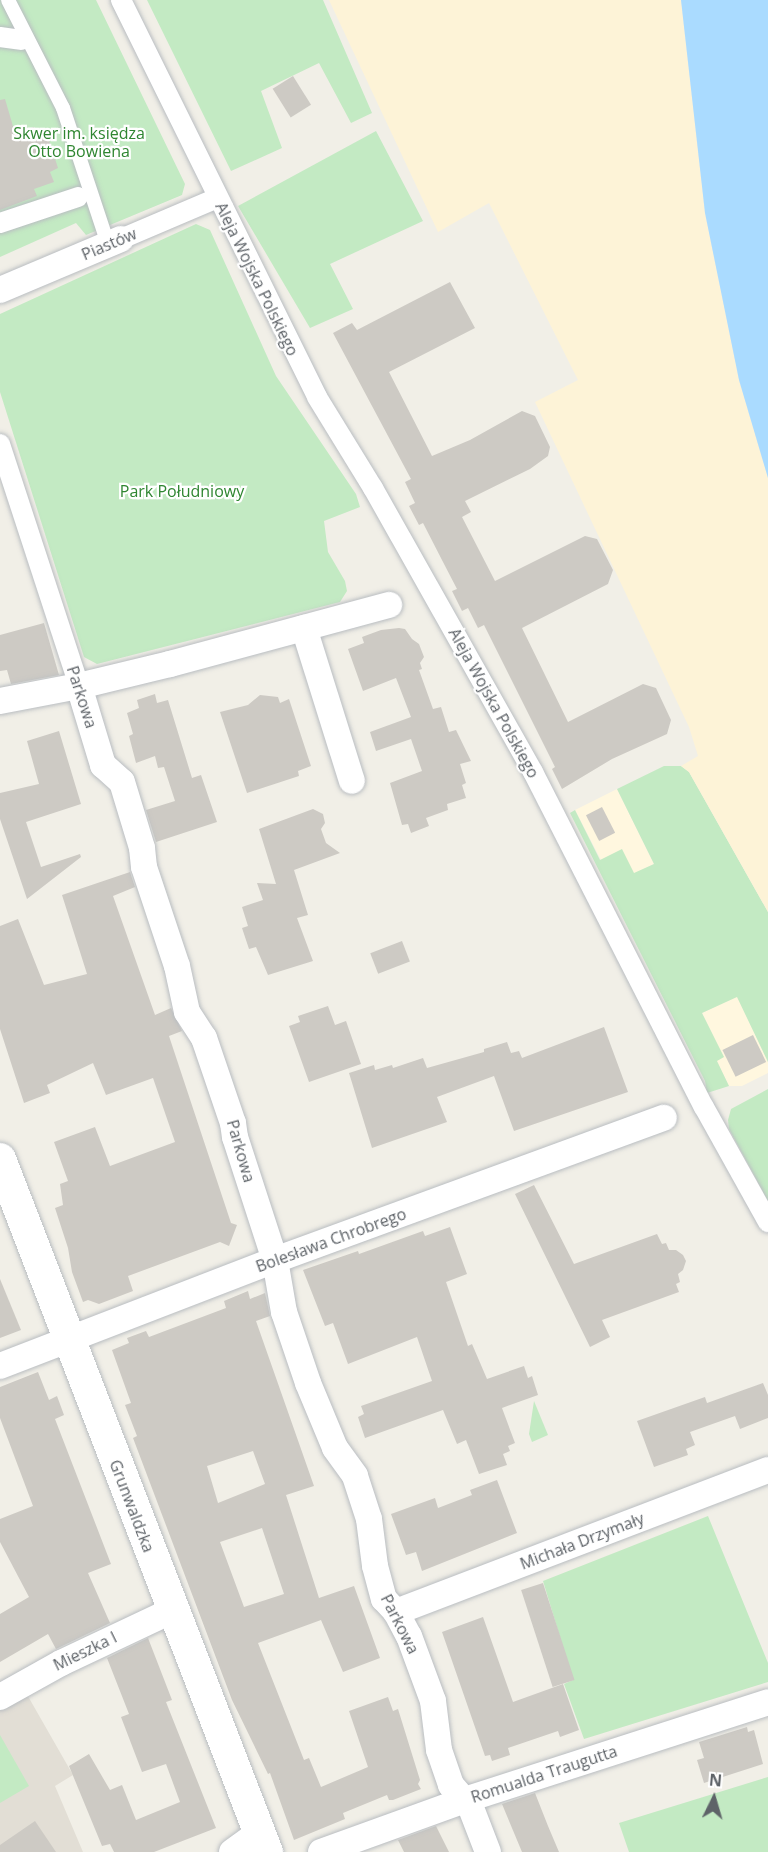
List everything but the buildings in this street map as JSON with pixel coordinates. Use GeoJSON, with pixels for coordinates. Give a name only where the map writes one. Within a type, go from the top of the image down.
{"type":"FeatureCollection","features":[{"type":"Feature","properties":{"kind":"street","name":"Aleja Wojska Polskiego"},"geometry":{"type":"LineString","coordinates":[[121,0],[317,397],[379,498],[543,791],[704,1107],[768,1222]]}},
{"type":"Feature","properties":{"kind":"street"},"geometry":{"type":"LineString","coordinates":[[0,37],[21,40]]}},
{"type":"Feature","properties":{"kind":"street","name":"Piastów"},"geometry":{"type":"LineString","coordinates":[[0,290],[114,242],[215,193]]}},
{"type":"Feature","properties":{"kind":"street"},"geometry":{"type":"LineString","coordinates":[[0,223],[78,196]]}},
{"type":"Feature","properties":{"kind":"street","name":"Parkowa"},"geometry":{"type":"LineString","coordinates":[[0,444],[103,765],[122,782],[142,848],[144,867],[177,966],[187,1012],[204,1038],[275,1260],[285,1312],[308,1383],[335,1448],[355,1476],[369,1519],[375,1566],[384,1599],[396,1612],[409,1636],[433,1701],[439,1750],[452,1785],[465,1800],[488,1852]]}},
{"type":"Feature","properties":{"kind":"street"},"geometry":{"type":"LineString","coordinates":[[0,701],[79,686],[389,605]]}},
{"type":"Feature","properties":{"kind":"street"},"geometry":{"type":"LineString","coordinates":[[304,628],[352,781]]}},
{"type":"Feature","properties":{"kind":"street","name":"Bolesława Chrobrego"},"geometry":{"type":"LineString","coordinates":[[0,1366],[68,1342],[275,1260],[664,1118]]}},
{"type":"Feature","properties":{"kind":"street","name":"Grunwaldzka"},"geometry":{"type":"LineString","coordinates":[[0,1159],[68,1342],[262,1842]]}},
{"type":"Feature","properties":{"kind":"street","name":"Michała Drzymały"},"geometry":{"type":"LineString","coordinates":[[396,1612],[768,1470]]}},
{"type":"Feature","properties":{"kind":"street","name":"Mieszka I"},"geometry":{"type":"LineString","coordinates":[[0,1696],[61,1663],[173,1610]]}},
{"type":"Feature","properties":{"kind":"street","name":"Romualda Traugutta"},"geometry":{"type":"LineString","coordinates":[[321,1852],[465,1800],[768,1702]]}},
{"type":"Feature","properties":{"kind":"street"},"geometry":{"type":"LineString","coordinates":[[232,1852],[262,1842]]}},
{"type":"Feature","properties":{"kind":"lane"},"geometry":{"type":"LineString","coordinates":[[8,0],[63,108],[114,242]]}},
{"type":"Feature","properties":{"kind":"shaded area"},"geometry":{"type":"Polygon","coordinates":[[[617,789],[654,864],[634,874],[601,860],[575,810],[617,789]]]}},
{"type":"Feature","properties":{"kind":"shaded area"},"geometry":{"type":"Polygon","coordinates":[[[737,996],[768,1062],[768,1073],[742,1086],[729,1086],[716,1060],[723,1057],[702,1013],[737,996]]]}},
{"type":"Feature","properties":{"kind":"shaded area"},"geometry":{"type":"Polygon","coordinates":[[[25,1691],[73,1775],[55,1786],[83,1852],[0,1852],[0,1705],[25,1691]]]}},
{"type":"Feature","properties":{"kind":"green space","name":"Skwer im. księdza Otto Bowiena"},"geometry":{"type":"Polygon","coordinates":[[[0,0],[96,0],[185,184],[182,195],[86,235],[76,223],[0,257],[0,0]]]}},
{"type":"Feature","properties":{"kind":"green space"},"geometry":{"type":"Polygon","coordinates":[[[147,0],[323,0],[372,113],[351,123],[319,63],[261,91],[282,148],[231,171],[147,0]]]}},
{"type":"Feature","properties":{"kind":"green space"},"geometry":{"type":"Polygon","coordinates":[[[376,131],[423,221],[330,264],[353,309],[310,328],[238,206],[376,131]]]}},
{"type":"Feature","properties":{"kind":"green space","name":"Park Południowy"},"geometry":{"type":"Polygon","coordinates":[[[196,224],[210,230],[276,376],[356,494],[360,507],[324,521],[328,552],[345,581],[347,591],[340,602],[97,664],[84,657],[0,392],[0,314],[196,224]]]}},
{"type":"Feature","properties":{"kind":"green space"},"geometry":{"type":"Polygon","coordinates":[[[664,766],[681,766],[689,772],[768,912],[768,1062],[737,997],[702,1013],[724,1057],[717,1061],[729,1086],[707,1093],[705,1081],[570,813],[575,810],[600,860],[622,849],[634,873],[654,864],[617,789],[664,766]]]}},
{"type":"Feature","properties":{"kind":"green space"},"geometry":{"type":"Polygon","coordinates":[[[768,1089],[768,1201],[729,1129],[728,1120],[731,1109],[768,1089]]]}},
{"type":"Feature","properties":{"kind":"green space"},"geometry":{"type":"Polygon","coordinates":[[[534,1401],[548,1435],[532,1442],[529,1434],[534,1401]]]}},
{"type":"Feature","properties":{"kind":"green space"},"geometry":{"type":"Polygon","coordinates":[[[708,1516],[768,1663],[768,1682],[584,1739],[564,1684],[573,1680],[543,1581],[708,1516]]]}},
{"type":"Feature","properties":{"kind":"green space"},"geometry":{"type":"Polygon","coordinates":[[[0,1735],[29,1786],[0,1803],[0,1735]]]}},
{"type":"Feature","properties":{"kind":"green space"},"geometry":{"type":"Polygon","coordinates":[[[768,1777],[768,1852],[629,1852],[619,1823],[768,1777]]]}},
{"type":"Feature","properties":{"kind":"sand"},"geometry":{"type":"Polygon","coordinates":[[[329,0],[681,0],[705,213],[739,380],[768,478],[768,912],[689,772],[681,766],[698,756],[689,727],[535,402],[578,380],[489,203],[438,232],[329,0]]]}},
{"type":"Feature","properties":{"kind":"water"},"geometry":{"type":"Polygon","coordinates":[[[681,0],[768,0],[768,478],[739,380],[705,213],[681,0]]]}}]}
